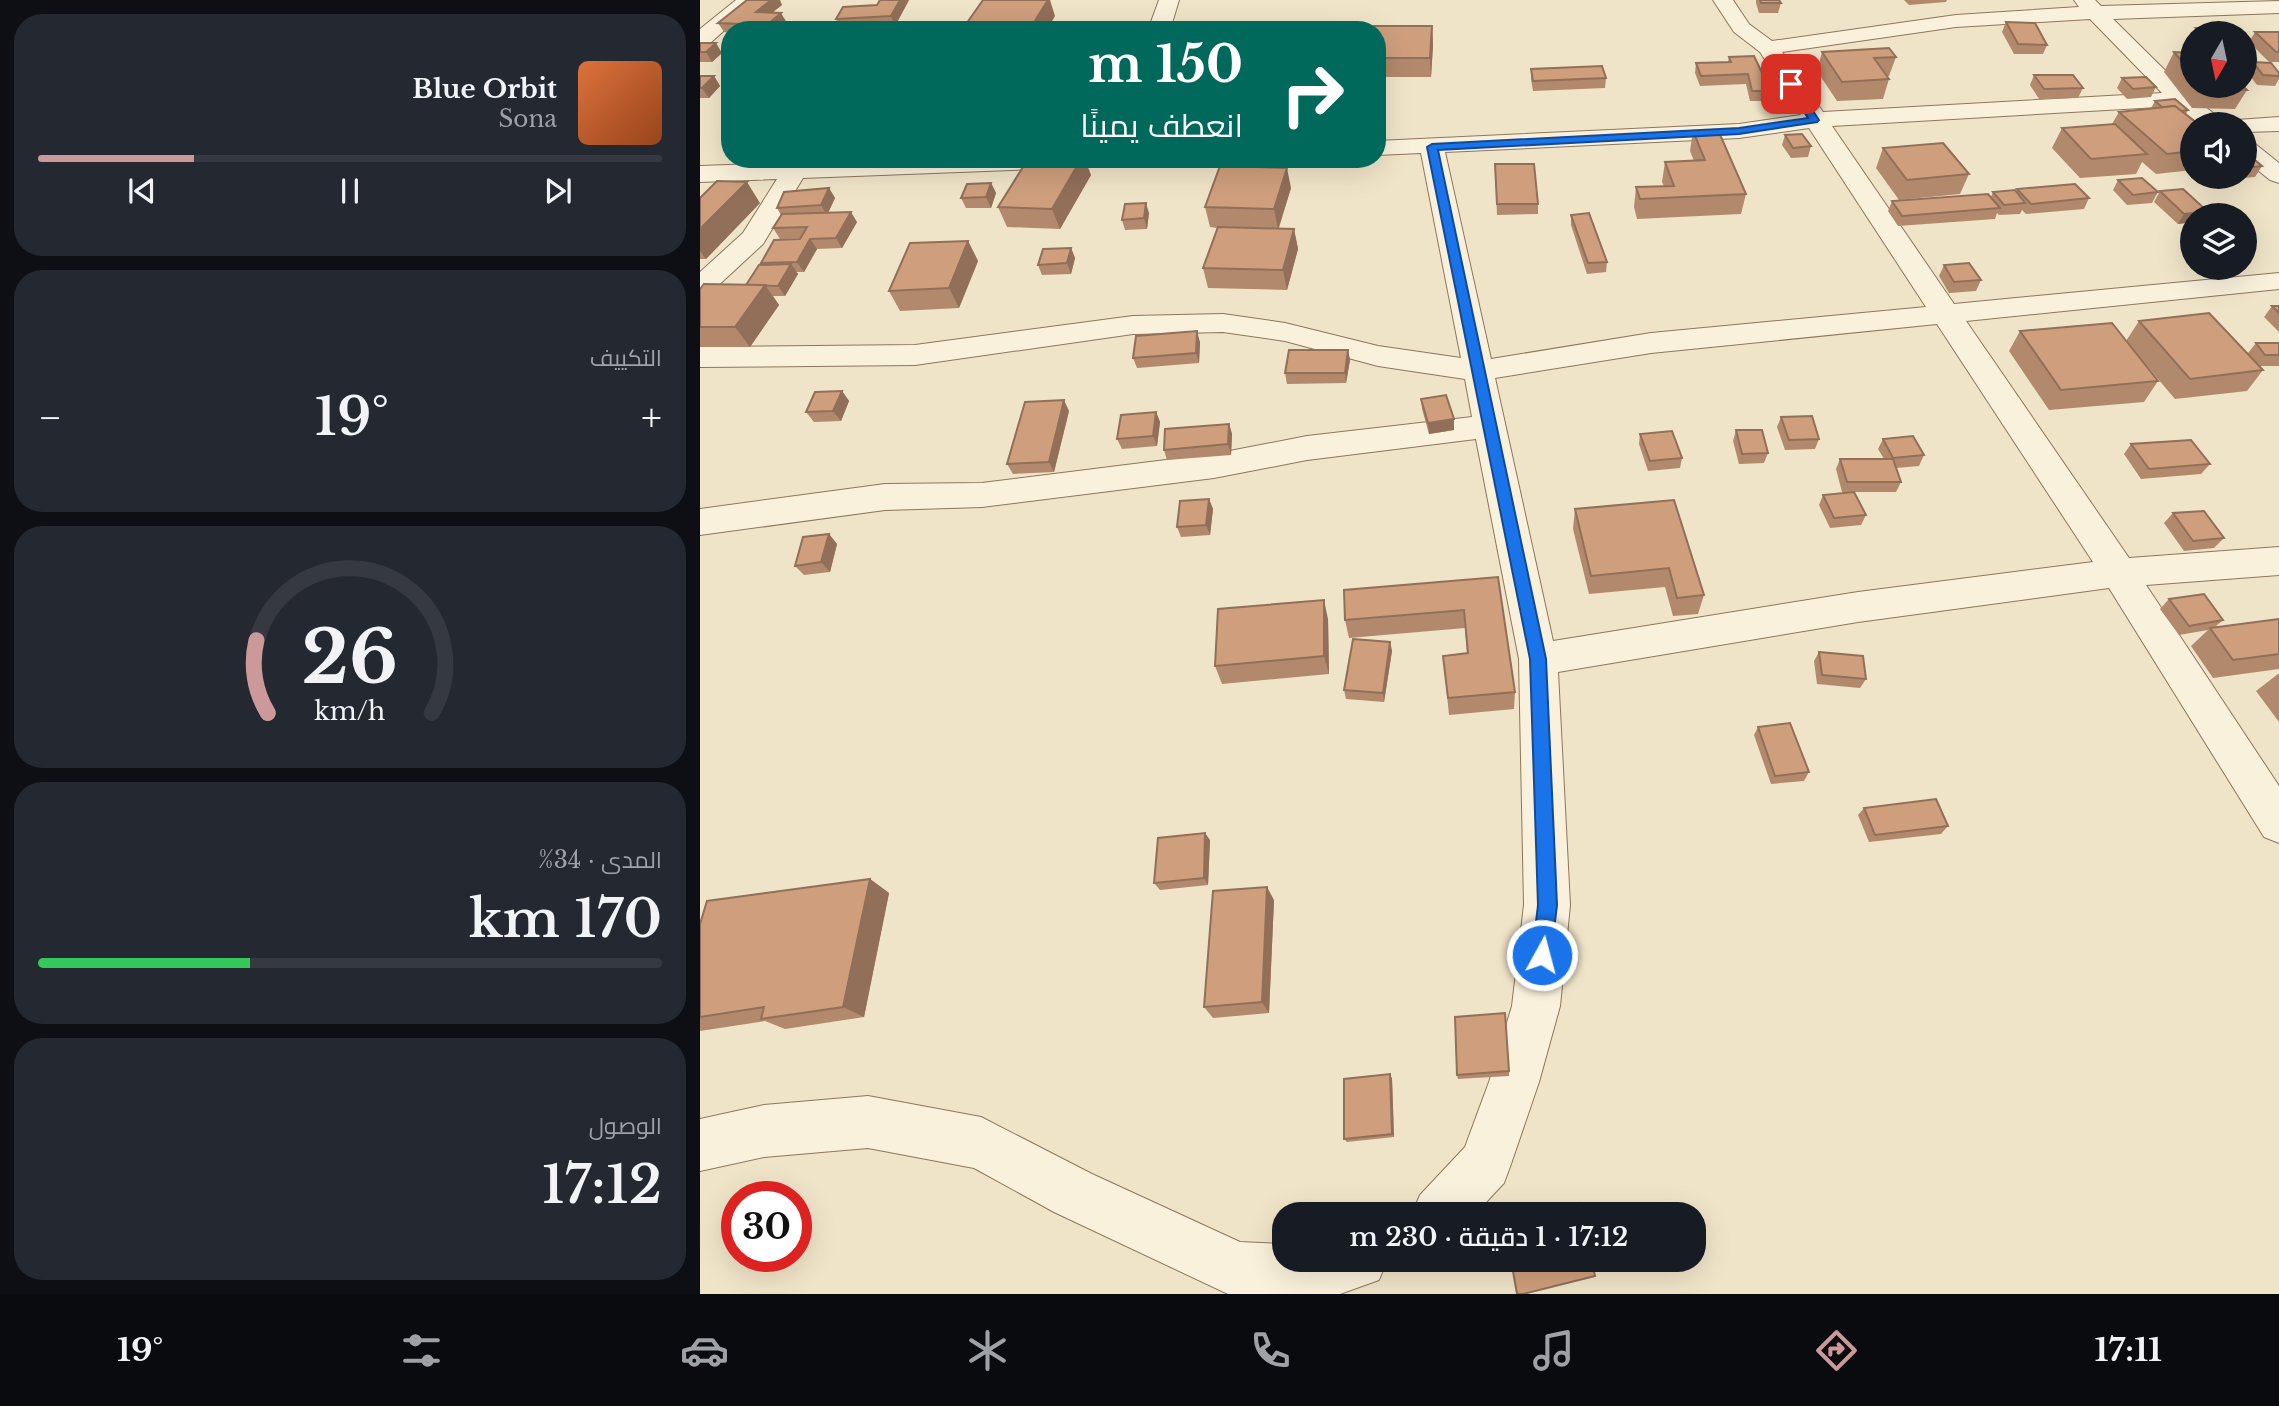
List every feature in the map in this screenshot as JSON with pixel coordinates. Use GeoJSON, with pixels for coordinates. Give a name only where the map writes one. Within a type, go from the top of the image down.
{"type":"FeatureCollection","features":[{"type":"Feature","properties":{"kind":"street"},"geometry":{"type":"LineString","coordinates":[[723,21],[748,0]]}},
{"type":"Feature","properties":{"kind":"street"},"geometry":{"type":"LineString","coordinates":[[1162,21],[1169,0]]}},
{"type":"Feature","properties":{"kind":"street"},"geometry":{"type":"LineString","coordinates":[[1723,0],[1741,28],[1768,48],[2119,573],[2279,823]]}},
{"type":"Feature","properties":{"kind":"street"},"geometry":{"type":"LineString","coordinates":[[1768,48],[1956,21],[2088,6],[2279,7]]}},
{"type":"Feature","properties":{"kind":"street"},"geometry":{"type":"LineString","coordinates":[[2088,6],[2181,99],[2199,112]]}},
{"type":"Feature","properties":{"kind":"street"},"geometry":{"type":"LineString","coordinates":[[700,40],[721,22]]}},
{"type":"Feature","properties":{"kind":"street"},"geometry":{"type":"LineString","coordinates":[[1386,148],[1739,131],[1814,120],[2181,99]]}},
{"type":"Feature","properties":{"kind":"street"},"geometry":{"type":"LineString","coordinates":[[2257,125],[2279,124]]}},
{"type":"Feature","properties":{"kind":"street"},"geometry":{"type":"LineString","coordinates":[[1432,147],[1538,659],[1548,905],[1536,1006],[1514,1082],[1485,1164],[1450,1202]]}},
{"type":"Feature","properties":{"kind":"street"},"geometry":{"type":"LineString","coordinates":[[2257,158],[2279,175]]}},
{"type":"Feature","properties":{"kind":"street"},"geometry":{"type":"LineString","coordinates":[[700,174],[896,168]]}},
{"type":"Feature","properties":{"kind":"street"},"geometry":{"type":"LineString","coordinates":[[700,287],[753,238],[773,210],[794,172]]}},
{"type":"Feature","properties":{"kind":"street"},"geometry":{"type":"LineString","coordinates":[[700,357],[915,355],[1133,325],[1223,323],[1285,332],[1378,356],[1477,371],[1651,343],[1946,316],[2279,281]]}},
{"type":"Feature","properties":{"kind":"street"},"geometry":{"type":"LineString","coordinates":[[700,522],[885,497],[982,495],[1214,467],[1307,448],[1488,426]]}},
{"type":"Feature","properties":{"kind":"street"},"geometry":{"type":"LineString","coordinates":[[1538,659],[1858,607],[2119,573],[2279,561]]}},
{"type":"Feature","properties":{"kind":"street"},"geometry":{"type":"LineString","coordinates":[[700,1145],[764,1131],[868,1122],[981,1143],[1073,1194],[1238,1270],[1272,1271]]}},
{"type":"Feature","properties":{"kind":"street"},"geometry":{"type":"LineString","coordinates":[[1291,1272],[1321,1272]]}},
{"type":"Feature","properties":{"kind":"building"},"geometry":{"type":"Polygon","coordinates":[[[747,0],[771,0],[756,12],[781,13],[772,21],[718,23],[747,0]]]}},
{"type":"Feature","properties":{"kind":"building"},"geometry":{"type":"Polygon","coordinates":[[[880,0],[900,0],[891,16],[836,19],[843,7],[877,5],[880,0]]]}},
{"type":"Feature","properties":{"kind":"building"},"geometry":{"type":"Polygon","coordinates":[[[983,0],[1048,0],[1035,21],[968,21],[983,0]]]}},
{"type":"Feature","properties":{"kind":"building"},"geometry":{"type":"Polygon","coordinates":[[[1760,0],[1779,0],[1781,3],[1761,3],[1760,0]]]}},
{"type":"Feature","properties":{"kind":"building"},"geometry":{"type":"Polygon","coordinates":[[[2006,22],[2035,23],[2047,45],[2018,44],[2006,22]]]}},
{"type":"Feature","properties":{"kind":"building"},"geometry":{"type":"Polygon","coordinates":[[[1386,26],[1432,26],[1430,58],[1386,58],[1386,26]]]}},
{"type":"Feature","properties":{"kind":"building"},"geometry":{"type":"Polygon","coordinates":[[[2258,32],[2279,32],[2279,52],[2258,32]]]}},
{"type":"Feature","properties":{"kind":"building"},"geometry":{"type":"Polygon","coordinates":[[[700,43],[716,43],[706,52],[700,52],[700,43]]]}},
{"type":"Feature","properties":{"kind":"building"},"geometry":{"type":"Polygon","coordinates":[[[1889,48],[1896,57],[1874,58],[1889,79],[1842,82],[1822,52],[1889,48]]]}},
{"type":"Feature","properties":{"kind":"building"},"geometry":{"type":"Polygon","coordinates":[[[1754,56],[1763,75],[1766,75],[1771,91],[1752,91],[1748,74],[1701,76],[1696,63],[1731,62],[1729,57],[1754,56]]]}},
{"type":"Feature","properties":{"kind":"building"},"geometry":{"type":"Polygon","coordinates":[[[2258,62],[2271,63],[2279,73],[2279,76],[2263,75],[2258,68],[2258,62]]]}},
{"type":"Feature","properties":{"kind":"building"},"geometry":{"type":"Polygon","coordinates":[[[1602,66],[1606,78],[1533,81],[1531,69],[1602,66]]]}},
{"type":"Feature","properties":{"kind":"building"},"geometry":{"type":"Polygon","coordinates":[[[2034,75],[2073,75],[2083,88],[2044,89],[2034,75]]]}},
{"type":"Feature","properties":{"kind":"building"},"geometry":{"type":"Polygon","coordinates":[[[700,76],[714,76],[700,88],[700,76]]]}},
{"type":"Feature","properties":{"kind":"building"},"geometry":{"type":"Polygon","coordinates":[[[2146,77],[2156,87],[2133,89],[2122,78],[2146,77]]]}},
{"type":"Feature","properties":{"kind":"building"},"geometry":{"type":"Polygon","coordinates":[[[2175,99],[2188,110],[2181,111],[2175,106],[2162,107],[2155,101],[2175,99]]]}},
{"type":"Feature","properties":{"kind":"building"},"geometry":{"type":"Polygon","coordinates":[[[2175,106],[2183,112],[2180,112],[2180,152],[2167,154],[2119,112],[2175,106]]]}},
{"type":"Feature","properties":{"kind":"building"},"geometry":{"type":"Polygon","coordinates":[[[2115,124],[2147,154],[2091,159],[2062,128],[2115,124]]]}},
{"type":"Feature","properties":{"kind":"building"},"geometry":{"type":"Polygon","coordinates":[[[1718,130],[1746,194],[1640,199],[1636,187],[1674,186],[1665,162],[1705,160],[1693,131],[1718,130]]]}},
{"type":"Feature","properties":{"kind":"building"},"geometry":{"type":"Polygon","coordinates":[[[1802,134],[1811,146],[1793,148],[1785,135],[1802,134]]]}},
{"type":"Feature","properties":{"kind":"building"},"geometry":{"type":"Polygon","coordinates":[[[1943,143],[1969,174],[1907,180],[1883,148],[1943,143]]]}},
{"type":"Feature","properties":{"kind":"building"},"geometry":{"type":"Polygon","coordinates":[[[1495,164],[1534,164],[1538,204],[1497,204],[1495,164]]]}},
{"type":"Feature","properties":{"kind":"building"},"geometry":{"type":"Polygon","coordinates":[[[1022,168],[1076,168],[1052,209],[998,207],[1022,168]]]}},
{"type":"Feature","properties":{"kind":"building"},"geometry":{"type":"Polygon","coordinates":[[[1219,168],[1287,168],[1274,209],[1205,207],[1219,168]]]}},
{"type":"Feature","properties":{"kind":"building"},"geometry":{"type":"Polygon","coordinates":[[[2142,178],[2158,192],[2133,195],[2118,180],[2142,178]]]}},
{"type":"Feature","properties":{"kind":"building"},"geometry":{"type":"Polygon","coordinates":[[[717,181],[747,182],[700,229],[700,198],[717,181]]]}},
{"type":"Feature","properties":{"kind":"building"},"geometry":{"type":"Polygon","coordinates":[[[991,183],[986,197],[961,198],[967,184],[991,183]]]}},
{"type":"Feature","properties":{"kind":"building"},"geometry":{"type":"Polygon","coordinates":[[[2075,184],[2089,198],[2031,204],[2017,189],[2075,184]]]}},
{"type":"Feature","properties":{"kind":"building"},"geometry":{"type":"Polygon","coordinates":[[[829,188],[821,205],[777,208],[784,192],[829,188]]]}},
{"type":"Feature","properties":{"kind":"building"},"geometry":{"type":"Polygon","coordinates":[[[2183,189],[2198,203],[2180,203],[2180,210],[2160,191],[2183,189]]]}},
{"type":"Feature","properties":{"kind":"building"},"geometry":{"type":"Polygon","coordinates":[[[2015,190],[2025,203],[2004,205],[1993,192],[2015,190]]]}},
{"type":"Feature","properties":{"kind":"building"},"geometry":{"type":"Polygon","coordinates":[[[1988,194],[2000,208],[1902,216],[1892,201],[1988,194]]]}},
{"type":"Feature","properties":{"kind":"building"},"geometry":{"type":"Polygon","coordinates":[[[1146,203],[1144,218],[1122,220],[1125,204],[1146,203]]]}},
{"type":"Feature","properties":{"kind":"building"},"geometry":{"type":"Polygon","coordinates":[[[851,212],[836,238],[810,239],[797,262],[761,263],[774,240],[800,239],[807,227],[773,228],[782,214],[851,212]]]}},
{"type":"Feature","properties":{"kind":"building"},"geometry":{"type":"Polygon","coordinates":[[[1589,213],[1607,262],[1588,263],[1571,215],[1589,213]]]}},
{"type":"Feature","properties":{"kind":"building"},"geometry":{"type":"Polygon","coordinates":[[[1218,227],[1294,229],[1283,270],[1203,268],[1218,227]]]}},
{"type":"Feature","properties":{"kind":"building"},"geometry":{"type":"Polygon","coordinates":[[[968,241],[949,288],[889,291],[910,243],[968,241]]]}},
{"type":"Feature","properties":{"kind":"building"},"geometry":{"type":"Polygon","coordinates":[[[1071,248],[1067,263],[1038,265],[1043,249],[1071,248]]]}},
{"type":"Feature","properties":{"kind":"building"},"geometry":{"type":"Polygon","coordinates":[[[1969,263],[1981,280],[1954,282],[1944,265],[1969,263]]]}},
{"type":"Feature","properties":{"kind":"building"},"geometry":{"type":"Polygon","coordinates":[[[791,264],[778,286],[746,285],[759,265],[791,264]]]}},
{"type":"Feature","properties":{"kind":"building"},"geometry":{"type":"Polygon","coordinates":[[[704,284],[765,285],[735,327],[700,327],[700,289],[704,284]]]}},
{"type":"Feature","properties":{"kind":"building"},"geometry":{"type":"Polygon","coordinates":[[[2209,313],[2263,370],[2190,379],[2139,321],[2209,313]]]}},
{"type":"Feature","properties":{"kind":"building"},"geometry":{"type":"Polygon","coordinates":[[[2112,323],[2158,381],[2061,390],[2020,331],[2112,323]]]}},
{"type":"Feature","properties":{"kind":"building"},"geometry":{"type":"Polygon","coordinates":[[[1197,331],[1196,353],[1133,358],[1136,336],[1197,331]]]}},
{"type":"Feature","properties":{"kind":"building"},"geometry":{"type":"Polygon","coordinates":[[[2256,343],[2279,343],[2279,355],[2265,355],[2256,343]]]}},
{"type":"Feature","properties":{"kind":"building"},"geometry":{"type":"Polygon","coordinates":[[[1289,350],[1348,350],[1345,373],[1285,373],[1289,350]]]}},
{"type":"Feature","properties":{"kind":"building"},"geometry":{"type":"Polygon","coordinates":[[[842,391],[833,411],[806,412],[815,392],[842,391]]]}},
{"type":"Feature","properties":{"kind":"building"},"geometry":{"type":"Polygon","coordinates":[[[1446,395],[1454,419],[1428,423],[1421,399],[1446,395]]]}},
{"type":"Feature","properties":{"kind":"building"},"geometry":{"type":"Polygon","coordinates":[[[1064,400],[1049,462],[1007,464],[1025,402],[1064,400]]]}},
{"type":"Feature","properties":{"kind":"building"},"geometry":{"type":"Polygon","coordinates":[[[1156,412],[1153,436],[1117,439],[1121,415],[1156,412]]]}},
{"type":"Feature","properties":{"kind":"building"},"geometry":{"type":"Polygon","coordinates":[[[1812,416],[1819,439],[1789,440],[1781,417],[1812,416]]]}},
{"type":"Feature","properties":{"kind":"building"},"geometry":{"type":"Polygon","coordinates":[[[1229,424],[1228,444],[1164,450],[1165,429],[1229,424]]]}},
{"type":"Feature","properties":{"kind":"building"},"geometry":{"type":"Polygon","coordinates":[[[1736,430],[1762,430],[1768,453],[1742,454],[1736,430]]]}},
{"type":"Feature","properties":{"kind":"building"},"geometry":{"type":"Polygon","coordinates":[[[1672,431],[1682,458],[1650,461],[1640,434],[1672,431]]]}},
{"type":"Feature","properties":{"kind":"building"},"geometry":{"type":"Polygon","coordinates":[[[1913,436],[1924,455],[1893,458],[1883,439],[1913,436]]]}},
{"type":"Feature","properties":{"kind":"building"},"geometry":{"type":"Polygon","coordinates":[[[2191,440],[2210,464],[2149,469],[2131,444],[2191,440]]]}},
{"type":"Feature","properties":{"kind":"building"},"geometry":{"type":"Polygon","coordinates":[[[1840,459],[1893,459],[1901,482],[1847,482],[1840,459]]]}},
{"type":"Feature","properties":{"kind":"building"},"geometry":{"type":"Polygon","coordinates":[[[1854,492],[1866,515],[1834,518],[1823,495],[1854,492]]]}},
{"type":"Feature","properties":{"kind":"building"},"geometry":{"type":"Polygon","coordinates":[[[1209,499],[1206,525],[1177,527],[1180,501],[1209,499]]]}},
{"type":"Feature","properties":{"kind":"building"},"geometry":{"type":"Polygon","coordinates":[[[1674,500],[1704,595],[1677,598],[1669,568],[1591,576],[1575,509],[1674,500]]]}},
{"type":"Feature","properties":{"kind":"building"},"geometry":{"type":"Polygon","coordinates":[[[2204,511],[2224,538],[2193,541],[2173,513],[2204,511]]]}},
{"type":"Feature","properties":{"kind":"building"},"geometry":{"type":"Polygon","coordinates":[[[829,534],[821,562],[795,566],[803,537],[829,534]]]}},
{"type":"Feature","properties":{"kind":"building"},"geometry":{"type":"Polygon","coordinates":[[[1498,577],[1515,692],[1448,698],[1443,656],[1468,653],[1464,610],[1345,620],[1344,590],[1498,577]]]}},
{"type":"Feature","properties":{"kind":"building"},"geometry":{"type":"Polygon","coordinates":[[[2204,594],[2223,620],[2189,626],[2169,599],[2204,594]]]}},
{"type":"Feature","properties":{"kind":"building"},"geometry":{"type":"Polygon","coordinates":[[[1324,600],[1324,656],[1215,666],[1218,609],[1324,600]]]}},
{"type":"Feature","properties":{"kind":"building"},"geometry":{"type":"Polygon","coordinates":[[[2279,619],[2279,654],[2233,660],[2210,628],[2279,619]]]}},
{"type":"Feature","properties":{"kind":"building"},"geometry":{"type":"Polygon","coordinates":[[[1353,639],[1390,642],[1383,693],[1344,690],[1353,639]]]}},
{"type":"Feature","properties":{"kind":"building"},"geometry":{"type":"Polygon","coordinates":[[[1819,652],[1863,656],[1866,679],[1822,675],[1819,652]]]}},
{"type":"Feature","properties":{"kind":"building"},"geometry":{"type":"Polygon","coordinates":[[[1790,723],[1809,772],[1775,776],[1758,727],[1790,723]]]}},
{"type":"Feature","properties":{"kind":"building"},"geometry":{"type":"Polygon","coordinates":[[[1936,799],[1948,826],[1875,835],[1864,808],[1936,799]]]}},
{"type":"Feature","properties":{"kind":"building"},"geometry":{"type":"Polygon","coordinates":[[[1205,833],[1204,878],[1154,883],[1158,838],[1205,833]]]}},
{"type":"Feature","properties":{"kind":"building"},"geometry":{"type":"Polygon","coordinates":[[[870,879],[843,1007],[761,1019],[764,1007],[700,1017],[700,924],[707,901],[870,879]]]}},
{"type":"Feature","properties":{"kind":"building"},"geometry":{"type":"Polygon","coordinates":[[[1267,887],[1262,1002],[1204,1007],[1213,891],[1267,887]]]}},
{"type":"Feature","properties":{"kind":"building"},"geometry":{"type":"Polygon","coordinates":[[[1505,1013],[1509,1071],[1457,1075],[1455,1017],[1505,1013]]]}},
{"type":"Feature","properties":{"kind":"building"},"geometry":{"type":"Polygon","coordinates":[[[1390,1074],[1392,1134],[1344,1139],[1344,1079],[1390,1074]]]}},
{"type":"Feature","properties":{"kind":"building"},"geometry":{"type":"Polygon","coordinates":[[[1513,1272],[1594,1272],[1595,1276],[1517,1294],[1513,1272]]]}},
{"type":"Feature","properties":{"kind":"route"},"geometry":{"type":"LineString","coordinates":[[1542,955],[1548,905],[1538,659],[1432,147],[1739,131],[1814,120],[1791,84]]}}]}
